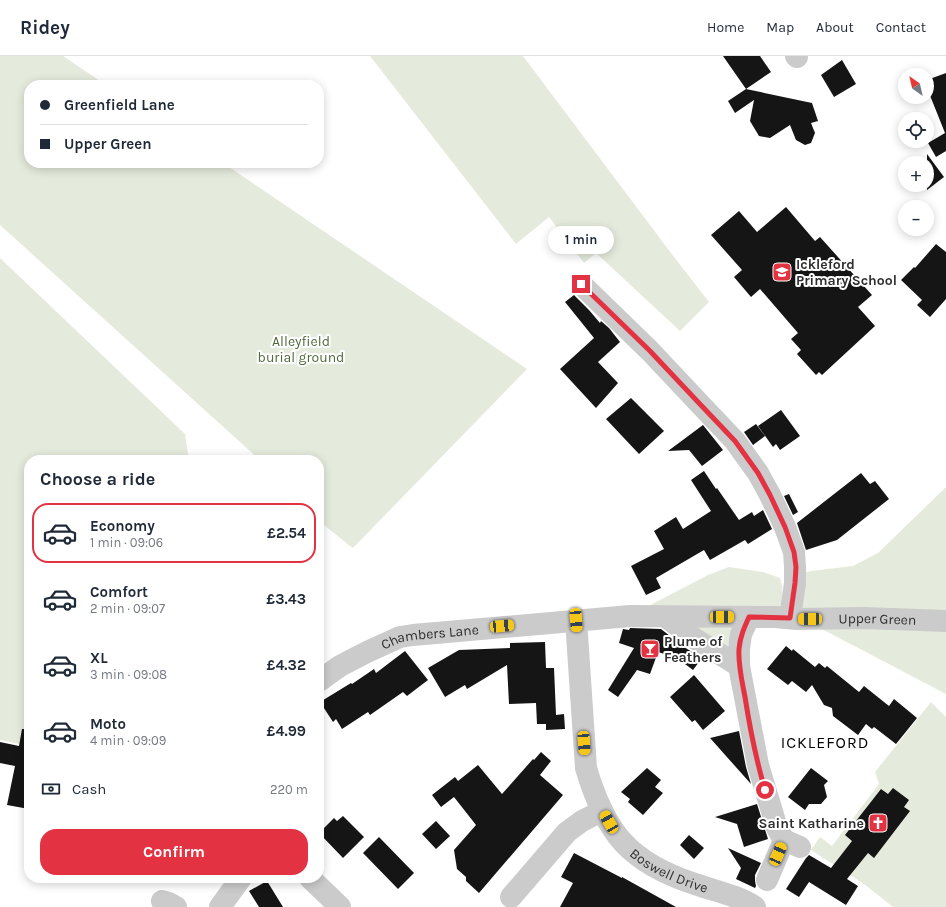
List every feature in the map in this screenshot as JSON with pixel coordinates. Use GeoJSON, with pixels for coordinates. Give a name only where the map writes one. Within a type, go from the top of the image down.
{"type":"FeatureCollection","features":[{"type":"Feature","properties":{"kind":"street"},"geometry":{"type":"LineString","coordinates":[[581,284],[650,351],[735,441],[758,473],[785,527],[794,552],[796,567],[790,618]]}},
{"type":"Feature","properties":{"kind":"street","name":"Chambers Lane"},"geometry":{"type":"LineString","coordinates":[[324,677],[340,666],[400,636],[630,616],[790,618]]}},
{"type":"Feature","properties":{"kind":"street"},"geometry":{"type":"LineString","coordinates":[[666,617],[692,637],[739,666]]}},
{"type":"Feature","properties":{"kind":"street"},"geometry":{"type":"LineString","coordinates":[[749,617],[741,634],[739,666],[758,765],[777,828],[792,843],[767,880]]}},
{"type":"Feature","properties":{"kind":"street","name":"Upper Green"},"geometry":{"type":"LineString","coordinates":[[790,618],[864,618],[946,621]]}},
{"type":"Feature","properties":{"kind":"street","name":"Boswell Drive"},"geometry":{"type":"LineString","coordinates":[[576,620],[586,768],[592,788],[602,811],[616,834],[637,856],[651,865],[693,883],[738,898],[755,907]]}},
{"type":"Feature","properties":{"kind":"street"},"geometry":{"type":"LineString","coordinates":[[511,897],[567,832],[582,821],[602,811]]}},
{"type":"Feature","properties":{"kind":"street"},"geometry":{"type":"LineString","coordinates":[[220,907],[237,883]]}},
{"type":"Feature","properties":{"kind":"street"},"geometry":{"type":"LineString","coordinates":[[315,883],[340,907]]}},
{"type":"Feature","properties":{"kind":"green space","name":"Alleyfield burial ground"},"geometry":{"type":"Polygon","coordinates":[[[0,56],[63,56],[99,80],[24,80],[24,168],[230,168],[527,369],[353,548],[324,525],[324,455],[254,455],[0,225],[0,56]]]}},
{"type":"Feature","properties":{"kind":"green space"},"geometry":{"type":"Polygon","coordinates":[[[370,56],[523,56],[709,302],[680,331],[596,253],[584,263],[549,217],[516,244],[370,56]]]}},
{"type":"Feature","properties":{"kind":"green space"},"geometry":{"type":"Polygon","coordinates":[[[0,258],[185,434],[188,455],[24,455],[24,745],[0,740],[0,258]]]}},
{"type":"Feature","properties":{"kind":"green space"},"geometry":{"type":"Polygon","coordinates":[[[946,487],[946,694],[820,628],[799,612],[803,573],[853,566],[878,553],[946,487]]]}},
{"type":"Feature","properties":{"kind":"green space"},"geometry":{"type":"Polygon","coordinates":[[[729,567],[763,572],[780,578],[782,586],[783,612],[639,611],[708,575],[729,567]]]}},
{"type":"Feature","properties":{"kind":"green space"},"geometry":{"type":"Polygon","coordinates":[[[688,624],[729,626],[732,631],[727,650],[688,624]]]}},
{"type":"Feature","properties":{"kind":"green space"},"geometry":{"type":"Polygon","coordinates":[[[931,702],[946,717],[946,907],[893,907],[864,884],[811,850],[820,837],[832,846],[879,784],[875,772],[931,702]]]}},
{"type":"Feature","properties":{"kind":"building"},"geometry":{"type":"Polygon","coordinates":[[[723,56],[760,56],[771,72],[746,89],[723,56]]]}},
{"type":"Feature","properties":{"kind":"building"},"geometry":{"type":"Polygon","coordinates":[[[842,60],[856,84],[834,97],[821,75],[842,60]]]}},
{"type":"Feature","properties":{"kind":"building"},"geometry":{"type":"Polygon","coordinates":[[[946,73],[946,151],[936,157],[931,148],[934,148],[934,139],[945,133],[933,104],[934,77],[946,73]]]}},
{"type":"Feature","properties":{"kind":"building"},"geometry":{"type":"Polygon","coordinates":[[[746,89],[812,103],[818,121],[811,123],[815,133],[811,143],[805,145],[796,140],[790,125],[770,138],[759,136],[750,121],[754,100],[735,113],[728,101],[746,89]]]}},
{"type":"Feature","properties":{"kind":"building"},"geometry":{"type":"Polygon","coordinates":[[[934,163],[944,177],[934,185],[934,163]]]}},
{"type":"Feature","properties":{"kind":"building"},"geometry":{"type":"Polygon","coordinates":[[[786,207],[815,241],[820,237],[872,295],[858,307],[875,326],[822,375],[819,372],[816,375],[797,354],[801,350],[791,339],[798,333],[760,289],[751,297],[734,277],[742,270],[711,235],[739,211],[757,232],[786,207]]]}},
{"type":"Feature","properties":{"kind":"building"},"geometry":{"type":"Polygon","coordinates":[[[936,244],[946,252],[946,299],[930,317],[917,305],[922,300],[901,280],[914,267],[915,268],[936,244]]]}},
{"type":"Feature","properties":{"kind":"building"},"geometry":{"type":"Polygon","coordinates":[[[574,295],[600,323],[601,321],[609,328],[620,342],[598,362],[618,383],[596,408],[560,369],[594,338],[565,302],[574,295]]]}},
{"type":"Feature","properties":{"kind":"building"},"geometry":{"type":"Polygon","coordinates":[[[631,398],[664,431],[639,454],[606,419],[631,398]]]}},
{"type":"Feature","properties":{"kind":"building"},"geometry":{"type":"Polygon","coordinates":[[[781,410],[800,436],[780,450],[776,444],[773,447],[758,426],[781,410]]]}},
{"type":"Feature","properties":{"kind":"building"},"geometry":{"type":"Polygon","coordinates":[[[756,424],[765,436],[753,445],[744,432],[756,424]]]}},
{"type":"Feature","properties":{"kind":"building"},"geometry":{"type":"Polygon","coordinates":[[[703,425],[723,450],[702,466],[689,450],[668,451],[703,425]]]}},
{"type":"Feature","properties":{"kind":"building"},"geometry":{"type":"Polygon","coordinates":[[[704,471],[739,520],[752,512],[754,516],[763,510],[772,529],[748,544],[745,540],[710,560],[704,550],[656,578],[661,588],[646,595],[631,566],[664,549],[654,531],[676,517],[683,529],[711,511],[691,480],[704,471]]]}},
{"type":"Feature","properties":{"kind":"building"},"geometry":{"type":"Polygon","coordinates":[[[861,473],[870,484],[875,481],[889,499],[837,540],[806,550],[797,523],[861,473]]]}},
{"type":"Feature","properties":{"kind":"building"},"geometry":{"type":"Polygon","coordinates":[[[789,494],[798,512],[793,515],[784,496],[789,494]]]}},
{"type":"Feature","properties":{"kind":"building","name":"Plume of Feathers"},"geometry":{"type":"Polygon","coordinates":[[[630,628],[661,629],[684,647],[702,658],[693,670],[677,658],[658,652],[650,674],[637,670],[618,697],[608,690],[634,648],[619,643],[623,629],[629,630],[630,628]]]}},
{"type":"Feature","properties":{"kind":"building"},"geometry":{"type":"Polygon","coordinates":[[[545,642],[546,668],[554,668],[556,715],[564,714],[565,729],[546,730],[546,724],[537,724],[536,703],[509,704],[507,665],[467,689],[465,685],[445,697],[428,668],[459,650],[510,648],[510,643],[545,642]]]}},
{"type":"Feature","properties":{"kind":"building"},"geometry":{"type":"Polygon","coordinates":[[[786,646],[792,651],[793,649],[815,667],[819,663],[825,668],[827,666],[859,692],[864,686],[889,706],[894,699],[917,718],[896,744],[874,727],[872,729],[866,724],[858,735],[833,716],[832,708],[824,705],[812,685],[806,692],[792,681],[788,685],[767,669],[786,646]]]}},
{"type":"Feature","properties":{"kind":"building"},"geometry":{"type":"Polygon","coordinates":[[[405,651],[428,680],[407,696],[403,692],[370,715],[368,712],[342,729],[336,719],[333,722],[324,708],[324,700],[351,683],[352,684],[374,669],[376,673],[405,651]]]}},
{"type":"Feature","properties":{"kind":"building"},"geometry":{"type":"Polygon","coordinates":[[[694,675],[725,711],[703,730],[695,720],[692,722],[670,697],[694,675]]]}},
{"type":"Feature","properties":{"kind":"building"},"geometry":{"type":"Polygon","coordinates":[[[22,729],[24,729],[24,808],[7,805],[15,766],[0,763],[0,742],[19,746],[22,729]]]}},
{"type":"Feature","properties":{"kind":"building"},"geometry":{"type":"Polygon","coordinates":[[[739,731],[746,767],[751,784],[710,738],[739,731]]]}},
{"type":"Feature","properties":{"kind":"building"},"geometry":{"type":"Polygon","coordinates":[[[541,752],[551,761],[540,775],[563,795],[479,893],[466,881],[466,877],[457,869],[454,850],[476,825],[454,797],[441,807],[432,795],[455,777],[458,781],[478,765],[502,794],[541,752]]]}},
{"type":"Feature","properties":{"kind":"building"},"geometry":{"type":"Polygon","coordinates":[[[647,768],[661,780],[655,787],[663,793],[643,815],[628,802],[630,799],[621,792],[647,768]]]}},
{"type":"Feature","properties":{"kind":"building"},"geometry":{"type":"Polygon","coordinates":[[[811,768],[828,781],[824,785],[827,797],[821,804],[809,804],[805,810],[788,797],[811,768]]]}},
{"type":"Feature","properties":{"kind":"building"},"geometry":{"type":"Polygon","coordinates":[[[893,788],[909,800],[904,807],[910,811],[874,858],[868,853],[847,879],[858,886],[846,905],[809,882],[799,897],[786,889],[809,855],[831,868],[852,841],[845,835],[881,789],[888,794],[893,788]]]}},
{"type":"Feature","properties":{"kind":"building"},"geometry":{"type":"Polygon","coordinates":[[[757,804],[768,839],[744,847],[737,824],[715,817],[757,804]]]}},
{"type":"Feature","properties":{"kind":"building"},"geometry":{"type":"Polygon","coordinates":[[[343,816],[364,837],[343,858],[324,838],[324,828],[334,818],[337,821],[343,816]]]}},
{"type":"Feature","properties":{"kind":"building"},"geometry":{"type":"Polygon","coordinates":[[[436,821],[450,836],[436,849],[422,834],[436,821]]]}},
{"type":"Feature","properties":{"kind":"building"},"geometry":{"type":"Polygon","coordinates":[[[689,835],[704,848],[694,859],[680,845],[689,835]]]}},
{"type":"Feature","properties":{"kind":"building"},"geometry":{"type":"Polygon","coordinates":[[[379,837],[414,873],[398,889],[363,853],[379,837]]]}},
{"type":"Feature","properties":{"kind":"building"},"geometry":{"type":"Polygon","coordinates":[[[728,848],[761,863],[755,875],[755,888],[736,879],[741,868],[728,848]]]}},
{"type":"Feature","properties":{"kind":"building"},"geometry":{"type":"Polygon","coordinates":[[[574,853],[622,877],[676,907],[560,907],[573,883],[561,877],[574,853]]]}},
{"type":"Feature","properties":{"kind":"building"},"geometry":{"type":"Polygon","coordinates":[[[263,883],[268,883],[283,907],[259,907],[249,891],[263,883]]]}},
{"type":"Feature","properties":{"kind":"place","name":"Ickleford Primary School"},"geometry":{"type":"Point","coordinates":[782,272]}},
{"type":"Feature","properties":{"kind":"place","name":"Plume of Feathers"},"geometry":{"type":"Point","coordinates":[650,649]}},
{"type":"Feature","properties":{"kind":"place","name":"Saint Katharine"},"geometry":{"type":"Point","coordinates":[878,823]}},
{"type":"Feature","properties":{"kind":"district","name":"ICKLEFORD"},"geometry":{"type":"Point","coordinates":[825,742]}},
{"type":"Feature","properties":{"kind":"route"},"geometry":{"type":"LineString","coordinates":[[581,284],[600,304],[628,328],[735,441],[758,473],[785,527],[794,552],[796,567],[790,618],[749,617],[741,634],[739,649],[739,666],[758,765],[765,790]]}}]}
